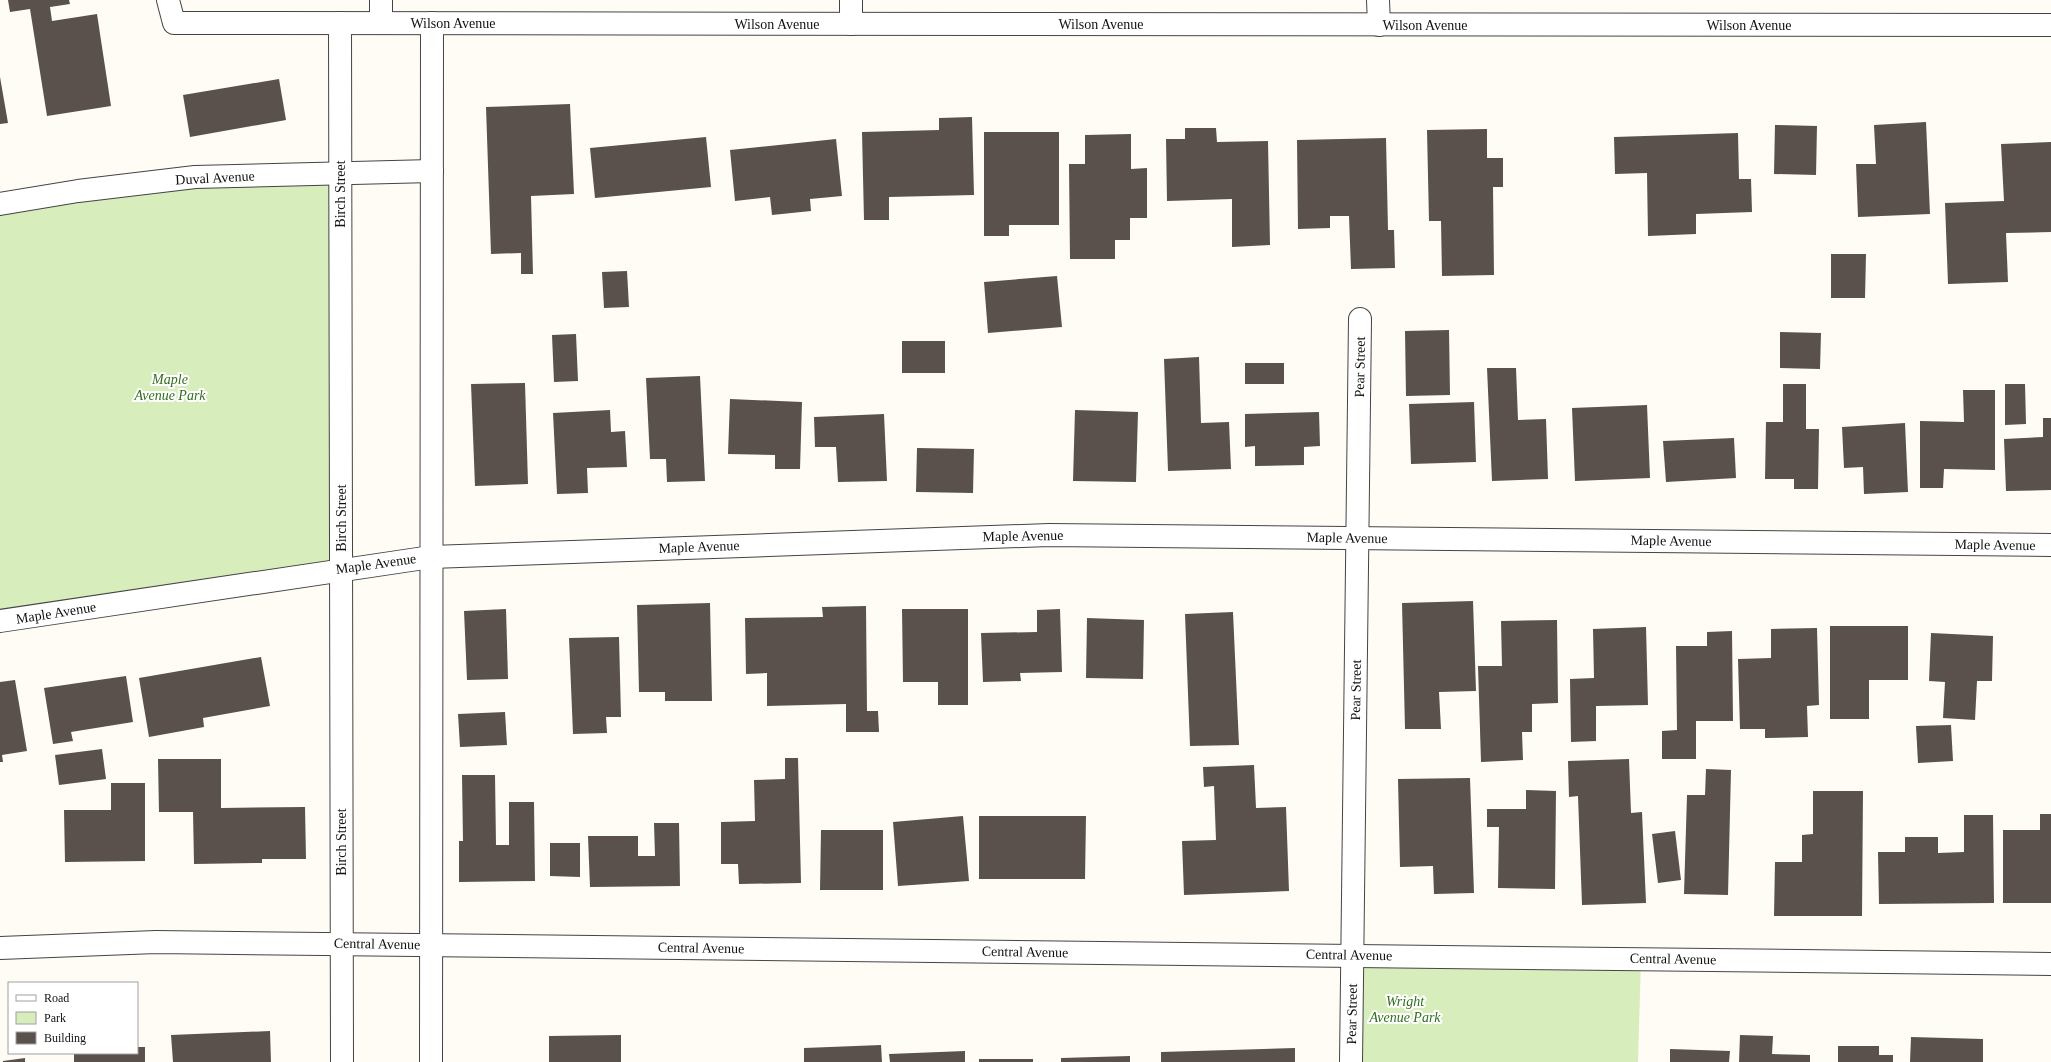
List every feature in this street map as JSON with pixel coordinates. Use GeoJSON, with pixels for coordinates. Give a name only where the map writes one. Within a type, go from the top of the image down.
{"type":"FeatureCollection","features":[{"type":"Feature","properties":{"kind":"street","name":"Wilson Avenue"},"geometry":{"type":"LineString","coordinates":[[168,0],[174,23],[2051,25]]}},
{"type":"Feature","properties":{"kind":"street"},"geometry":{"type":"LineString","coordinates":[[381,0],[381,23]]}},
{"type":"Feature","properties":{"kind":"street"},"geometry":{"type":"LineString","coordinates":[[851,0],[851,24]]}},
{"type":"Feature","properties":{"kind":"street"},"geometry":{"type":"LineString","coordinates":[[1378,0],[1378,24]]}},
{"type":"Feature","properties":{"kind":"street","name":"Birch Street"},"geometry":{"type":"LineString","coordinates":[[340,23],[342,1062]]}},
{"type":"Feature","properties":{"kind":"street"},"geometry":{"type":"LineString","coordinates":[[431,1062],[432,23]]}},
{"type":"Feature","properties":{"kind":"street","name":"Duval Avenue"},"geometry":{"type":"LineString","coordinates":[[0,204],[78,191],[196,177],[432,171]]}},
{"type":"Feature","properties":{"kind":"street","name":"Pear Street"},"geometry":{"type":"LineString","coordinates":[[1351,1062],[1360,319]]}},
{"type":"Feature","properties":{"kind":"street","name":"Maple Avenue"},"geometry":{"type":"LineString","coordinates":[[0,621],[431,556],[1049,535],[2051,545]]}},
{"type":"Feature","properties":{"kind":"street","name":"Central Avenue"},"geometry":{"type":"LineString","coordinates":[[0,948],[156,942],[2051,964]]}},
{"type":"Feature","properties":{"kind":"green space","name":"Maple Avenue Park"},"geometry":{"type":"Polygon","coordinates":[[[340,173],[341,569],[0,621],[0,204],[340,173]]]}},
{"type":"Feature","properties":{"kind":"green space","name":"Wright Avenue Park"},"geometry":{"type":"Polygon","coordinates":[[[1353,955],[1641,959],[1638,1062],[1351,1062],[1353,955]]]}},
{"type":"Feature","properties":{"kind":"building"},"geometry":{"type":"Polygon","coordinates":[[[8,0],[69,0],[70,4],[50,7],[52,21],[97,14],[111,106],[47,116],[30,9],[10,12],[8,0]]]}},
{"type":"Feature","properties":{"kind":"building"},"geometry":{"type":"Polygon","coordinates":[[[0,77],[8,123],[0,124],[0,77]]]}},
{"type":"Feature","properties":{"kind":"building"},"geometry":{"type":"Polygon","coordinates":[[[279,79],[286,120],[190,137],[183,95],[279,79]]]}},
{"type":"Feature","properties":{"kind":"building"},"geometry":{"type":"Polygon","coordinates":[[[570,104],[574,194],[531,196],[533,274],[521,274],[521,253],[491,254],[486,107],[570,104]]]}},
{"type":"Feature","properties":{"kind":"building"},"geometry":{"type":"Polygon","coordinates":[[[972,117],[974,195],[889,197],[889,220],[864,220],[862,132],[939,130],[939,118],[972,117]]]}},
{"type":"Feature","properties":{"kind":"building"},"geometry":{"type":"Polygon","coordinates":[[[1926,122],[1930,214],[1858,217],[1856,164],[1876,164],[1874,125],[1926,122]]]}},
{"type":"Feature","properties":{"kind":"building"},"geometry":{"type":"Polygon","coordinates":[[[1775,125],[1817,126],[1816,175],[1774,174],[1775,125]]]}},
{"type":"Feature","properties":{"kind":"building"},"geometry":{"type":"Polygon","coordinates":[[[1185,128],[1216,128],[1217,142],[1268,141],[1270,245],[1232,247],[1232,199],[1167,201],[1166,139],[1185,139],[1185,128]]]}},
{"type":"Feature","properties":{"kind":"building"},"geometry":{"type":"Polygon","coordinates":[[[1487,129],[1487,158],[1503,158],[1503,187],[1493,187],[1494,275],[1442,276],[1441,221],[1429,221],[1427,130],[1487,129]]]}},
{"type":"Feature","properties":{"kind":"building"},"geometry":{"type":"Polygon","coordinates":[[[984,132],[1059,132],[1059,225],[1009,225],[1009,236],[984,236],[984,132]]]}},
{"type":"Feature","properties":{"kind":"building"},"geometry":{"type":"Polygon","coordinates":[[[1738,133],[1739,179],[1751,179],[1752,212],[1696,214],[1696,234],[1648,236],[1647,173],[1615,174],[1614,137],[1738,133]]]}},
{"type":"Feature","properties":{"kind":"building"},"geometry":{"type":"Polygon","coordinates":[[[1131,134],[1131,169],[1147,168],[1147,218],[1130,218],[1130,240],[1115,240],[1115,259],[1070,259],[1069,164],[1085,164],[1085,135],[1131,134]]]}},
{"type":"Feature","properties":{"kind":"building"},"geometry":{"type":"Polygon","coordinates":[[[706,137],[711,187],[595,198],[590,148],[706,137]]]}},
{"type":"Feature","properties":{"kind":"building"},"geometry":{"type":"Polygon","coordinates":[[[1386,138],[1388,230],[1394,230],[1395,268],[1351,269],[1349,216],[1330,216],[1330,228],[1298,229],[1297,140],[1386,138]]]}},
{"type":"Feature","properties":{"kind":"building"},"geometry":{"type":"Polygon","coordinates":[[[836,139],[842,196],[810,199],[811,211],[772,215],[770,197],[735,201],[730,150],[836,139]]]}},
{"type":"Feature","properties":{"kind":"building"},"geometry":{"type":"Polygon","coordinates":[[[2051,142],[2051,232],[2006,233],[2008,282],[1948,284],[1945,203],[2004,201],[2001,144],[2051,142]]]}},
{"type":"Feature","properties":{"kind":"building"},"geometry":{"type":"Polygon","coordinates":[[[1831,254],[1866,254],[1865,298],[1831,298],[1831,254]]]}},
{"type":"Feature","properties":{"kind":"building"},"geometry":{"type":"Polygon","coordinates":[[[627,271],[629,307],[604,308],[602,272],[627,271]]]}},
{"type":"Feature","properties":{"kind":"building"},"geometry":{"type":"Polygon","coordinates":[[[1057,276],[1062,327],[988,333],[984,282],[1057,276]]]}},
{"type":"Feature","properties":{"kind":"building"},"geometry":{"type":"Polygon","coordinates":[[[1449,330],[1450,395],[1406,396],[1405,331],[1449,330]]]}},
{"type":"Feature","properties":{"kind":"building"},"geometry":{"type":"Polygon","coordinates":[[[1780,332],[1821,333],[1820,369],[1780,368],[1780,332]]]}},
{"type":"Feature","properties":{"kind":"building"},"geometry":{"type":"Polygon","coordinates":[[[576,334],[578,381],[554,382],[552,335],[576,334]]]}},
{"type":"Feature","properties":{"kind":"building"},"geometry":{"type":"Polygon","coordinates":[[[902,341],[945,341],[945,373],[902,373],[902,341]]]}},
{"type":"Feature","properties":{"kind":"building"},"geometry":{"type":"Polygon","coordinates":[[[1199,357],[1201,423],[1229,422],[1231,469],[1168,471],[1164,359],[1199,357]]]}},
{"type":"Feature","properties":{"kind":"building"},"geometry":{"type":"Polygon","coordinates":[[[1245,363],[1284,363],[1284,384],[1245,384],[1245,363]]]}},
{"type":"Feature","properties":{"kind":"building"},"geometry":{"type":"Polygon","coordinates":[[[1487,368],[1516,368],[1518,420],[1546,419],[1548,479],[1492,481],[1487,368]]]}},
{"type":"Feature","properties":{"kind":"building"},"geometry":{"type":"Polygon","coordinates":[[[700,376],[705,481],[667,482],[666,459],[650,459],[646,378],[700,376]]]}},
{"type":"Feature","properties":{"kind":"building"},"geometry":{"type":"Polygon","coordinates":[[[525,383],[528,484],[475,486],[471,384],[525,383]]]}},
{"type":"Feature","properties":{"kind":"building"},"geometry":{"type":"Polygon","coordinates":[[[1783,384],[1806,384],[1806,429],[1819,429],[1818,489],[1794,489],[1794,479],[1765,479],[1766,422],[1783,422],[1783,384]]]}},
{"type":"Feature","properties":{"kind":"building"},"geometry":{"type":"Polygon","coordinates":[[[2005,384],[2025,384],[2026,424],[2005,425],[2005,384]]]}},
{"type":"Feature","properties":{"kind":"building"},"geometry":{"type":"Polygon","coordinates":[[[1963,390],[1995,390],[1995,470],[1944,469],[1943,488],[1920,488],[1920,421],[1964,422],[1963,390]]]}},
{"type":"Feature","properties":{"kind":"building"},"geometry":{"type":"Polygon","coordinates":[[[730,399],[802,402],[800,469],[775,469],[775,455],[728,454],[730,399]]]}},
{"type":"Feature","properties":{"kind":"building"},"geometry":{"type":"Polygon","coordinates":[[[1474,402],[1476,462],[1411,464],[1409,404],[1474,402]]]}},
{"type":"Feature","properties":{"kind":"building"},"geometry":{"type":"Polygon","coordinates":[[[1647,405],[1650,478],[1575,481],[1572,408],[1647,405]]]}},
{"type":"Feature","properties":{"kind":"building"},"geometry":{"type":"Polygon","coordinates":[[[610,410],[611,432],[625,431],[627,467],[587,468],[588,493],[557,494],[553,413],[610,410]]]}},
{"type":"Feature","properties":{"kind":"building"},"geometry":{"type":"Polygon","coordinates":[[[1075,410],[1138,412],[1136,482],[1073,481],[1075,410]]]}},
{"type":"Feature","properties":{"kind":"building"},"geometry":{"type":"Polygon","coordinates":[[[1319,412],[1320,446],[1304,447],[1304,465],[1255,466],[1255,446],[1245,447],[1245,414],[1319,412]]]}},
{"type":"Feature","properties":{"kind":"building"},"geometry":{"type":"Polygon","coordinates":[[[884,414],[887,481],[838,482],[836,447],[815,447],[814,417],[884,414]]]}},
{"type":"Feature","properties":{"kind":"building"},"geometry":{"type":"Polygon","coordinates":[[[2043,418],[2051,418],[2051,490],[2006,491],[2004,439],[2043,437],[2043,418]]]}},
{"type":"Feature","properties":{"kind":"building"},"geometry":{"type":"Polygon","coordinates":[[[1905,423],[1908,492],[1864,494],[1863,467],[1844,468],[1842,427],[1905,423]]]}},
{"type":"Feature","properties":{"kind":"building"},"geometry":{"type":"Polygon","coordinates":[[[1734,438],[1736,478],[1666,482],[1663,441],[1734,438]]]}},
{"type":"Feature","properties":{"kind":"building"},"geometry":{"type":"Polygon","coordinates":[[[917,448],[974,449],[973,493],[916,492],[917,448]]]}},
{"type":"Feature","properties":{"kind":"building"},"geometry":{"type":"Polygon","coordinates":[[[1473,601],[1476,691],[1439,692],[1441,729],[1405,729],[1402,603],[1473,601]]]}},
{"type":"Feature","properties":{"kind":"building"},"geometry":{"type":"Polygon","coordinates":[[[710,603],[712,701],[665,701],[665,692],[639,692],[637,605],[710,603]]]}},
{"type":"Feature","properties":{"kind":"building"},"geometry":{"type":"Polygon","coordinates":[[[866,606],[867,711],[878,711],[879,732],[846,732],[846,704],[767,706],[767,673],[746,674],[745,618],[823,617],[822,607],[866,606]]]}},
{"type":"Feature","properties":{"kind":"building"},"geometry":{"type":"Polygon","coordinates":[[[506,609],[508,679],[467,680],[464,611],[506,609]]]}},
{"type":"Feature","properties":{"kind":"building"},"geometry":{"type":"Polygon","coordinates":[[[902,609],[968,609],[968,705],[938,705],[938,682],[903,682],[902,609]]]}},
{"type":"Feature","properties":{"kind":"building"},"geometry":{"type":"Polygon","coordinates":[[[1060,609],[1062,672],[1020,673],[1021,681],[983,682],[981,633],[1037,632],[1037,610],[1060,609]]]}},
{"type":"Feature","properties":{"kind":"building"},"geometry":{"type":"Polygon","coordinates":[[[1233,612],[1239,745],[1190,746],[1185,614],[1233,612]]]}},
{"type":"Feature","properties":{"kind":"building"},"geometry":{"type":"Polygon","coordinates":[[[1087,618],[1144,620],[1143,679],[1086,678],[1087,618]]]}},
{"type":"Feature","properties":{"kind":"building"},"geometry":{"type":"Polygon","coordinates":[[[1557,620],[1558,703],[1532,704],[1532,732],[1522,732],[1523,760],[1481,762],[1478,666],[1502,666],[1501,621],[1557,620]]]}},
{"type":"Feature","properties":{"kind":"building"},"geometry":{"type":"Polygon","coordinates":[[[1830,626],[1908,626],[1908,680],[1869,680],[1869,719],[1830,719],[1830,626]]]}},
{"type":"Feature","properties":{"kind":"building"},"geometry":{"type":"Polygon","coordinates":[[[1646,627],[1648,705],[1596,706],[1596,741],[1571,742],[1570,679],[1594,678],[1593,629],[1646,627]]]}},
{"type":"Feature","properties":{"kind":"building"},"geometry":{"type":"Polygon","coordinates":[[[1817,628],[1819,705],[1807,706],[1808,737],[1765,738],[1765,729],[1740,729],[1738,659],[1771,658],[1771,629],[1817,628]]]}},
{"type":"Feature","properties":{"kind":"building"},"geometry":{"type":"Polygon","coordinates":[[[1732,631],[1733,721],[1696,721],[1696,759],[1662,759],[1662,731],[1677,730],[1676,646],[1707,646],[1707,632],[1732,631]]]}},
{"type":"Feature","properties":{"kind":"building"},"geometry":{"type":"Polygon","coordinates":[[[1931,633],[1993,636],[1992,681],[1977,681],[1975,720],[1943,718],[1945,682],[1929,681],[1931,633]]]}},
{"type":"Feature","properties":{"kind":"building"},"geometry":{"type":"Polygon","coordinates":[[[619,637],[621,717],[606,717],[607,733],[573,734],[569,638],[619,637]]]}},
{"type":"Feature","properties":{"kind":"building"},"geometry":{"type":"Polygon","coordinates":[[[261,657],[270,706],[203,718],[204,727],[149,737],[139,678],[261,657]]]}},
{"type":"Feature","properties":{"kind":"building"},"geometry":{"type":"Polygon","coordinates":[[[126,676],[133,722],[71,732],[73,741],[53,744],[44,688],[126,676]]]}},
{"type":"Feature","properties":{"kind":"building"},"geometry":{"type":"Polygon","coordinates":[[[15,680],[27,751],[2,755],[3,762],[0,762],[0,682],[15,680]]]}},
{"type":"Feature","properties":{"kind":"building"},"geometry":{"type":"Polygon","coordinates":[[[505,712],[507,745],[460,747],[458,714],[505,712]]]}},
{"type":"Feature","properties":{"kind":"building"},"geometry":{"type":"Polygon","coordinates":[[[1951,725],[1953,761],[1918,763],[1916,726],[1951,725]]]}},
{"type":"Feature","properties":{"kind":"building"},"geometry":{"type":"Polygon","coordinates":[[[102,749],[106,779],[59,785],[55,755],[102,749]]]}},
{"type":"Feature","properties":{"kind":"building"},"geometry":{"type":"Polygon","coordinates":[[[785,758],[798,758],[801,883],[739,884],[738,864],[721,864],[721,822],[755,821],[754,780],[785,779],[785,758]]]}},
{"type":"Feature","properties":{"kind":"building"},"geometry":{"type":"Polygon","coordinates":[[[158,759],[221,759],[221,808],[305,807],[306,859],[262,859],[262,863],[194,864],[193,812],[159,812],[158,759]]]}},
{"type":"Feature","properties":{"kind":"building"},"geometry":{"type":"Polygon","coordinates":[[[1629,759],[1631,813],[1642,812],[1646,903],[1582,905],[1578,796],[1569,797],[1568,761],[1629,759]]]}},
{"type":"Feature","properties":{"kind":"building"},"geometry":{"type":"Polygon","coordinates":[[[1254,765],[1256,808],[1286,807],[1289,891],[1184,895],[1182,841],[1216,840],[1214,786],[1204,787],[1203,767],[1254,765]]]}},
{"type":"Feature","properties":{"kind":"building"},"geometry":{"type":"Polygon","coordinates":[[[1706,769],[1731,770],[1728,895],[1684,894],[1687,795],[1705,795],[1706,769]]]}},
{"type":"Feature","properties":{"kind":"building"},"geometry":{"type":"Polygon","coordinates":[[[462,775],[495,775],[496,845],[509,845],[509,802],[534,802],[535,881],[459,882],[459,841],[463,841],[462,775]]]}},
{"type":"Feature","properties":{"kind":"building"},"geometry":{"type":"Polygon","coordinates":[[[1470,778],[1474,893],[1434,894],[1433,866],[1400,867],[1398,779],[1470,778]]]}},
{"type":"Feature","properties":{"kind":"building"},"geometry":{"type":"Polygon","coordinates":[[[111,783],[145,783],[145,861],[65,862],[64,810],[111,810],[111,783]]]}},
{"type":"Feature","properties":{"kind":"building"},"geometry":{"type":"Polygon","coordinates":[[[1526,790],[1556,791],[1555,889],[1498,888],[1499,827],[1487,827],[1487,809],[1526,809],[1526,790]]]}},
{"type":"Feature","properties":{"kind":"building"},"geometry":{"type":"Polygon","coordinates":[[[1813,791],[1863,791],[1862,916],[1774,916],[1775,862],[1802,862],[1802,835],[1813,834],[1813,791]]]}},
{"type":"Feature","properties":{"kind":"building"},"geometry":{"type":"Polygon","coordinates":[[[2040,814],[2051,814],[2051,903],[2003,903],[2003,830],[2040,830],[2040,814]]]}},
{"type":"Feature","properties":{"kind":"building"},"geometry":{"type":"Polygon","coordinates":[[[1964,815],[1993,815],[1994,903],[1879,904],[1878,852],[1905,852],[1905,837],[1938,837],[1938,853],[1964,852],[1964,815]]]}},
{"type":"Feature","properties":{"kind":"building"},"geometry":{"type":"Polygon","coordinates":[[[963,816],[969,881],[898,886],[893,822],[963,816]]]}},
{"type":"Feature","properties":{"kind":"building"},"geometry":{"type":"Polygon","coordinates":[[[979,816],[1086,816],[1085,879],[979,879],[979,816]]]}},
{"type":"Feature","properties":{"kind":"building"},"geometry":{"type":"Polygon","coordinates":[[[654,823],[679,823],[680,886],[590,887],[588,836],[638,836],[638,856],[655,856],[654,823]]]}},
{"type":"Feature","properties":{"kind":"building"},"geometry":{"type":"Polygon","coordinates":[[[821,830],[883,830],[883,890],[820,890],[821,830]]]}},
{"type":"Feature","properties":{"kind":"building"},"geometry":{"type":"Polygon","coordinates":[[[1675,831],[1681,880],[1658,883],[1652,834],[1675,831]]]}},
{"type":"Feature","properties":{"kind":"building"},"geometry":{"type":"Polygon","coordinates":[[[550,843],[580,843],[580,877],[550,876],[550,843]]]}},
{"type":"Feature","properties":{"kind":"building"},"geometry":{"type":"Polygon","coordinates":[[[270,1031],[271,1062],[173,1062],[171,1035],[270,1031]]]}},
{"type":"Feature","properties":{"kind":"building"},"geometry":{"type":"Polygon","coordinates":[[[621,1035],[621,1062],[549,1062],[549,1036],[621,1035]]]}},
{"type":"Feature","properties":{"kind":"building"},"geometry":{"type":"Polygon","coordinates":[[[1740,1035],[1773,1036],[1772,1054],[1810,1055],[1810,1062],[1739,1062],[1740,1035]]]}},
{"type":"Feature","properties":{"kind":"building"},"geometry":{"type":"Polygon","coordinates":[[[1911,1037],[1983,1039],[1983,1062],[1910,1062],[1911,1037]]]}},
{"type":"Feature","properties":{"kind":"building"},"geometry":{"type":"Polygon","coordinates":[[[881,1045],[882,1062],[804,1062],[804,1048],[881,1045]]]}},
{"type":"Feature","properties":{"kind":"building"},"geometry":{"type":"Polygon","coordinates":[[[1838,1046],[1879,1046],[1879,1055],[1893,1055],[1893,1062],[1838,1062],[1838,1046]]]}},
{"type":"Feature","properties":{"kind":"building"},"geometry":{"type":"Polygon","coordinates":[[[138,1047],[145,1047],[145,1062],[74,1062],[74,1054],[138,1054],[138,1047]]]}},
{"type":"Feature","properties":{"kind":"building"},"geometry":{"type":"Polygon","coordinates":[[[1295,1048],[1295,1062],[1161,1062],[1161,1052],[1295,1048]]]}},
{"type":"Feature","properties":{"kind":"building"},"geometry":{"type":"Polygon","coordinates":[[[1670,1049],[1730,1051],[1729,1062],[1670,1062],[1670,1049]]]}},
{"type":"Feature","properties":{"kind":"building"},"geometry":{"type":"Polygon","coordinates":[[[965,1051],[965,1062],[890,1062],[889,1054],[965,1051]]]}},
{"type":"Feature","properties":{"kind":"building"},"geometry":{"type":"Polygon","coordinates":[[[1130,1056],[1130,1062],[1061,1062],[1061,1058],[1130,1056]]]}},
{"type":"Feature","properties":{"kind":"building"},"geometry":{"type":"Polygon","coordinates":[[[25,1058],[25,1062],[3,1062],[3,1061],[25,1058]]]}},
{"type":"Feature","properties":{"kind":"building"},"geometry":{"type":"Polygon","coordinates":[[[979,1059],[1033,1059],[1033,1062],[979,1062],[979,1059]]]}}]}
